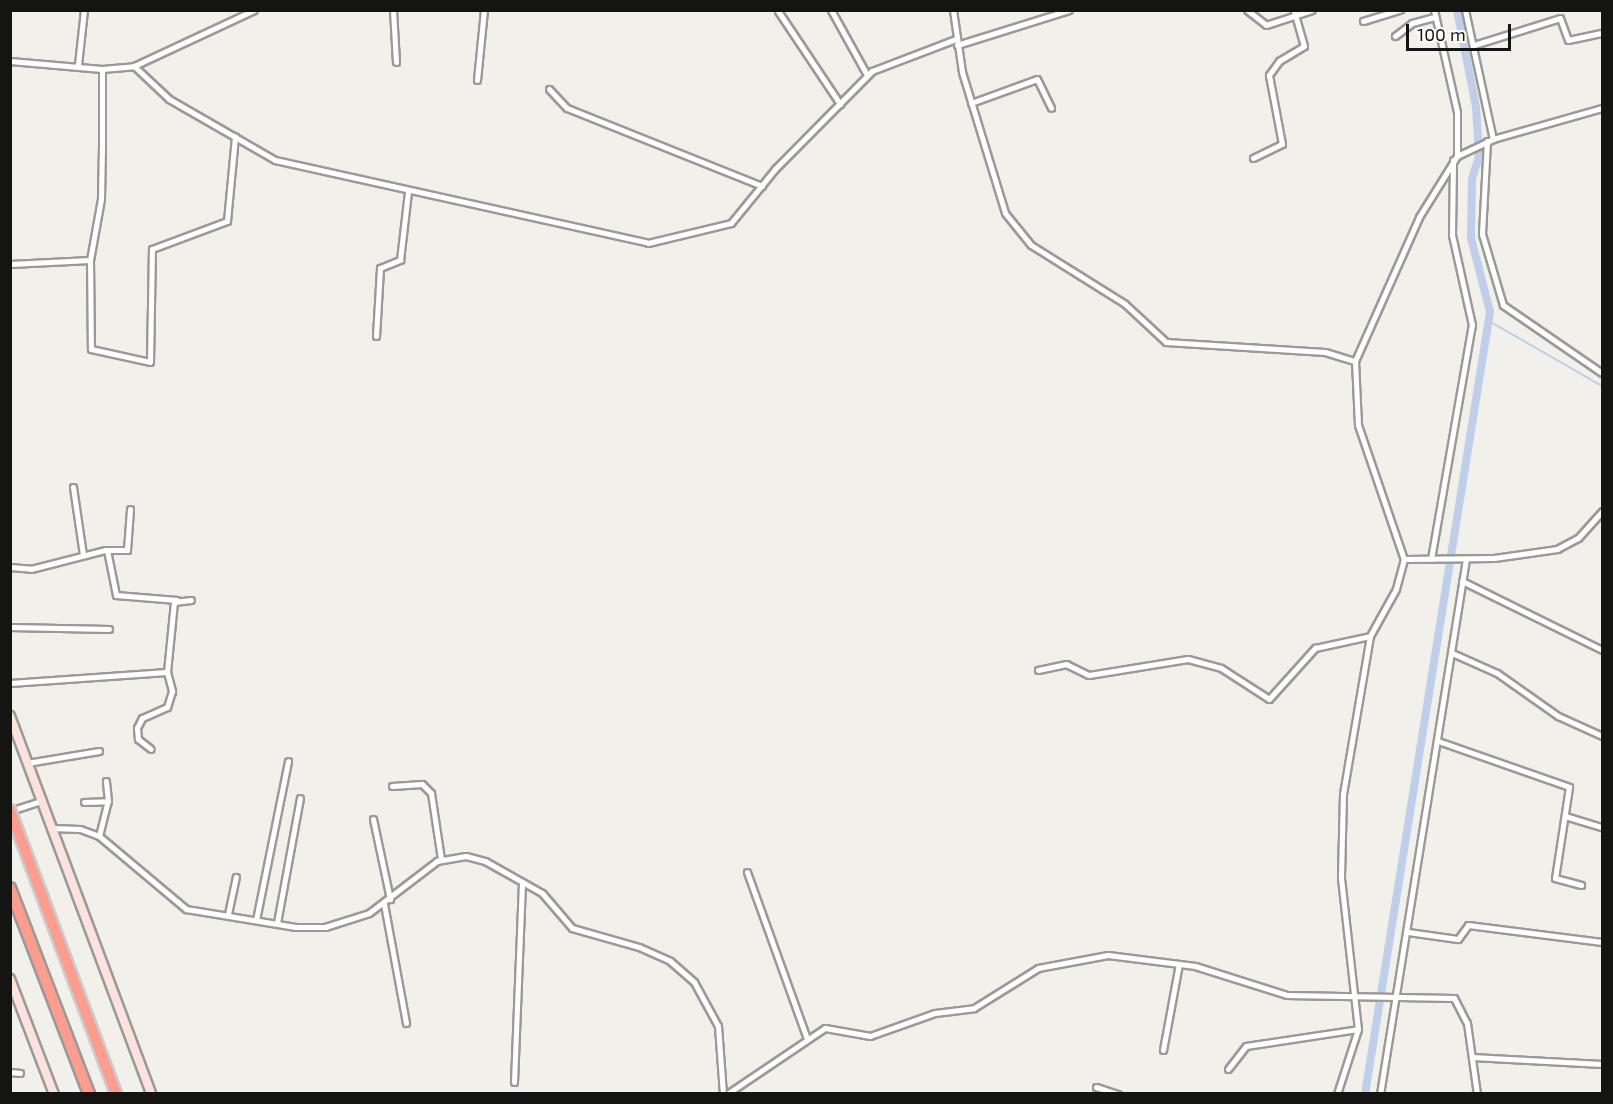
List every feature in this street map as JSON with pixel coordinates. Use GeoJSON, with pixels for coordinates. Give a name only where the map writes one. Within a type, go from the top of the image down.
{"type":"FeatureCollection","features":[{"type":"Feature","properties":{"kind":"highway"},"geometry":{"type":"LineString","coordinates":[[10,811],[117,1094]]}},
{"type":"Feature","properties":{"kind":"highway"},"geometry":{"type":"LineString","coordinates":[[10,888],[89,1094]]}},
{"type":"Feature","properties":{"kind":"main road"},"geometry":{"type":"LineString","coordinates":[[10,716],[49,828],[150,1094]]}},
{"type":"Feature","properties":{"kind":"main road"},"geometry":{"type":"LineString","coordinates":[[10,979],[54,1094]]}},
{"type":"Feature","properties":{"kind":"street"},"geometry":{"type":"LineString","coordinates":[[78,65],[84,10]]}},
{"type":"Feature","properties":{"kind":"street"},"geometry":{"type":"LineString","coordinates":[[10,61],[78,65],[102,69],[134,66],[254,10]]}},
{"type":"Feature","properties":{"kind":"street"},"geometry":{"type":"LineString","coordinates":[[393,10],[396,62]]}},
{"type":"Feature","properties":{"kind":"street"},"geometry":{"type":"LineString","coordinates":[[477,80],[484,10]]}},
{"type":"Feature","properties":{"kind":"street"},"geometry":{"type":"LineString","coordinates":[[831,10],[867,75]]}},
{"type":"Feature","properties":{"kind":"street"},"geometry":{"type":"LineString","coordinates":[[953,10],[956,42],[971,103],[1005,213],[1020,234],[1048,258],[1125,304],[1166,342],[1325,352],[1355,361]]}},
{"type":"Feature","properties":{"kind":"street"},"geometry":{"type":"LineString","coordinates":[[134,66],[170,99],[275,160],[408,192],[648,243],[731,224],[762,186],[867,75],[881,64],[1069,10]]}},
{"type":"Feature","properties":{"kind":"street"},"geometry":{"type":"LineString","coordinates":[[1247,10],[1266,25],[1312,10]]}},
{"type":"Feature","properties":{"kind":"street"},"geometry":{"type":"LineString","coordinates":[[1363,21],[1400,10]]}},
{"type":"Feature","properties":{"kind":"street"},"geometry":{"type":"LineString","coordinates":[[1465,10],[1474,45],[1487,141],[1482,234],[1503,305],[1602,374]]}},
{"type":"Feature","properties":{"kind":"street"},"geometry":{"type":"LineString","coordinates":[[778,11],[840,104]]}},
{"type":"Feature","properties":{"kind":"street"},"geometry":{"type":"LineString","coordinates":[[1253,158],[1282,144],[1269,75],[1279,61],[1304,46],[1295,14]]}},
{"type":"Feature","properties":{"kind":"street"},"geometry":{"type":"LineString","coordinates":[[1395,36],[1412,23],[1434,14],[1457,112],[1458,156],[1452,235],[1472,325],[1434,559]]}},
{"type":"Feature","properties":{"kind":"street"},"geometry":{"type":"LineString","coordinates":[[1474,45],[1560,18],[1568,40],[1602,33]]}},
{"type":"Feature","properties":{"kind":"street"},"geometry":{"type":"LineString","coordinates":[[102,69],[101,199],[90,260],[91,350],[150,362],[152,249],[227,221],[235,136]]}},
{"type":"Feature","properties":{"kind":"street"},"geometry":{"type":"LineString","coordinates":[[971,103],[1037,79],[1051,108]]}},
{"type":"Feature","properties":{"kind":"street"},"geometry":{"type":"LineString","coordinates":[[549,89],[567,108],[762,186]]}},
{"type":"Feature","properties":{"kind":"street"},"geometry":{"type":"LineString","coordinates":[[1337,1094],[1358,1029],[1358,999],[1340,824],[1370,636],[1396,589],[1404,559],[1358,425],[1355,361],[1419,217],[1458,156],[1487,141],[1602,108]]}},
{"type":"Feature","properties":{"kind":"street"},"geometry":{"type":"LineString","coordinates":[[376,336],[380,268],[400,260],[408,192]]}},
{"type":"Feature","properties":{"kind":"street"},"geometry":{"type":"LineString","coordinates":[[10,264],[90,260]]}},
{"type":"Feature","properties":{"kind":"street"},"geometry":{"type":"LineString","coordinates":[[73,487],[83,555]]}},
{"type":"Feature","properties":{"kind":"street"},"geometry":{"type":"LineString","coordinates":[[10,567],[46,566],[83,555],[130,548],[130,510]]}},
{"type":"Feature","properties":{"kind":"street"},"geometry":{"type":"LineString","coordinates":[[1404,559],[1457,560],[1568,546],[1602,511]]}},
{"type":"Feature","properties":{"kind":"street"},"geometry":{"type":"LineString","coordinates":[[107,550],[116,595],[191,600]]}},
{"type":"Feature","properties":{"kind":"street"},"geometry":{"type":"LineString","coordinates":[[1380,1094],[1408,932],[1466,559]]}},
{"type":"Feature","properties":{"kind":"street"},"geometry":{"type":"LineString","coordinates":[[1462,581],[1602,650]]}},
{"type":"Feature","properties":{"kind":"street"},"geometry":{"type":"LineString","coordinates":[[151,749],[138,739],[137,728],[142,718],[167,707],[172,692],[167,672],[177,600]]}},
{"type":"Feature","properties":{"kind":"street"},"geometry":{"type":"LineString","coordinates":[[10,627],[109,629]]}},
{"type":"Feature","properties":{"kind":"street"},"geometry":{"type":"LineString","coordinates":[[1038,670],[1066,664],[1089,675],[1188,659],[1221,668],[1269,699],[1315,648],[1370,636]]}},
{"type":"Feature","properties":{"kind":"street"},"geometry":{"type":"LineString","coordinates":[[1452,653],[1497,673],[1558,716],[1602,736]]}},
{"type":"Feature","properties":{"kind":"street"},"geometry":{"type":"LineString","coordinates":[[10,683],[118,671],[167,672]]}},
{"type":"Feature","properties":{"kind":"street"},"geometry":{"type":"LineString","coordinates":[[1438,741],[1565,784],[1570,791],[1555,878],[1581,885]]}},
{"type":"Feature","properties":{"kind":"street"},"geometry":{"type":"LineString","coordinates":[[27,763],[99,751]]}},
{"type":"Feature","properties":{"kind":"street"},"geometry":{"type":"LineString","coordinates":[[256,920],[288,761]]}},
{"type":"Feature","properties":{"kind":"street"},"geometry":{"type":"LineString","coordinates":[[99,836],[108,801],[106,781]]}},
{"type":"Feature","properties":{"kind":"street"},"geometry":{"type":"LineString","coordinates":[[392,786],[422,784],[431,793],[441,860]]}},
{"type":"Feature","properties":{"kind":"street"},"geometry":{"type":"LineString","coordinates":[[277,923],[300,798]]}},
{"type":"Feature","properties":{"kind":"street"},"geometry":{"type":"LineString","coordinates":[[10,811],[40,801]]}},
{"type":"Feature","properties":{"kind":"street"},"geometry":{"type":"LineString","coordinates":[[84,802],[108,801]]}},
{"type":"Feature","properties":{"kind":"street"},"geometry":{"type":"LineString","coordinates":[[1565,816],[1602,827]]}},
{"type":"Feature","properties":{"kind":"street"},"geometry":{"type":"LineString","coordinates":[[373,819],[390,899]]}},
{"type":"Feature","properties":{"kind":"street"},"geometry":{"type":"LineString","coordinates":[[49,828],[80,829],[99,836],[178,906],[277,923],[326,927],[384,904],[441,860],[476,857],[551,900],[572,928],[648,951],[694,982],[718,1026],[725,1094],[807,1038],[835,1027],[870,1036],[935,1013],[974,1008],[1020,975],[1087,956],[1179,963],[1281,993],[1358,999],[1454,998],[1467,1023],[1477,1094]]}},
{"type":"Feature","properties":{"kind":"street"},"geometry":{"type":"LineString","coordinates":[[747,872],[807,1038]]}},
{"type":"Feature","properties":{"kind":"street"},"geometry":{"type":"LineString","coordinates":[[228,914],[236,877]]}},
{"type":"Feature","properties":{"kind":"street"},"geometry":{"type":"LineString","coordinates":[[514,1082],[522,882]]}},
{"type":"Feature","properties":{"kind":"street"},"geometry":{"type":"LineString","coordinates":[[384,904],[406,1023]]}},
{"type":"Feature","properties":{"kind":"street"},"geometry":{"type":"LineString","coordinates":[[1408,932],[1458,939],[1468,925],[1602,942]]}},
{"type":"Feature","properties":{"kind":"street"},"geometry":{"type":"LineString","coordinates":[[1163,1050],[1179,963]]}},
{"type":"Feature","properties":{"kind":"street"},"geometry":{"type":"LineString","coordinates":[[1228,1069],[1246,1046],[1358,1029]]}},
{"type":"Feature","properties":{"kind":"street"},"geometry":{"type":"LineString","coordinates":[[1472,1057],[1602,1064]]}},
{"type":"Feature","properties":{"kind":"street"},"geometry":{"type":"LineString","coordinates":[[10,1072],[20,1073]]}},
{"type":"Feature","properties":{"kind":"street"},"geometry":{"type":"LineString","coordinates":[[1096,1087],[1118,1094]]}},
{"type":"Feature","properties":{"kind":"waterway"},"geometry":{"type":"LineString","coordinates":[[1365,1094],[1490,312],[1471,238],[1472,179],[1479,156],[1476,107],[1457,10]]}},
{"type":"Feature","properties":{"kind":"waterway"},"geometry":{"type":"LineString","coordinates":[[1489,321],[1602,386]]}}]}
